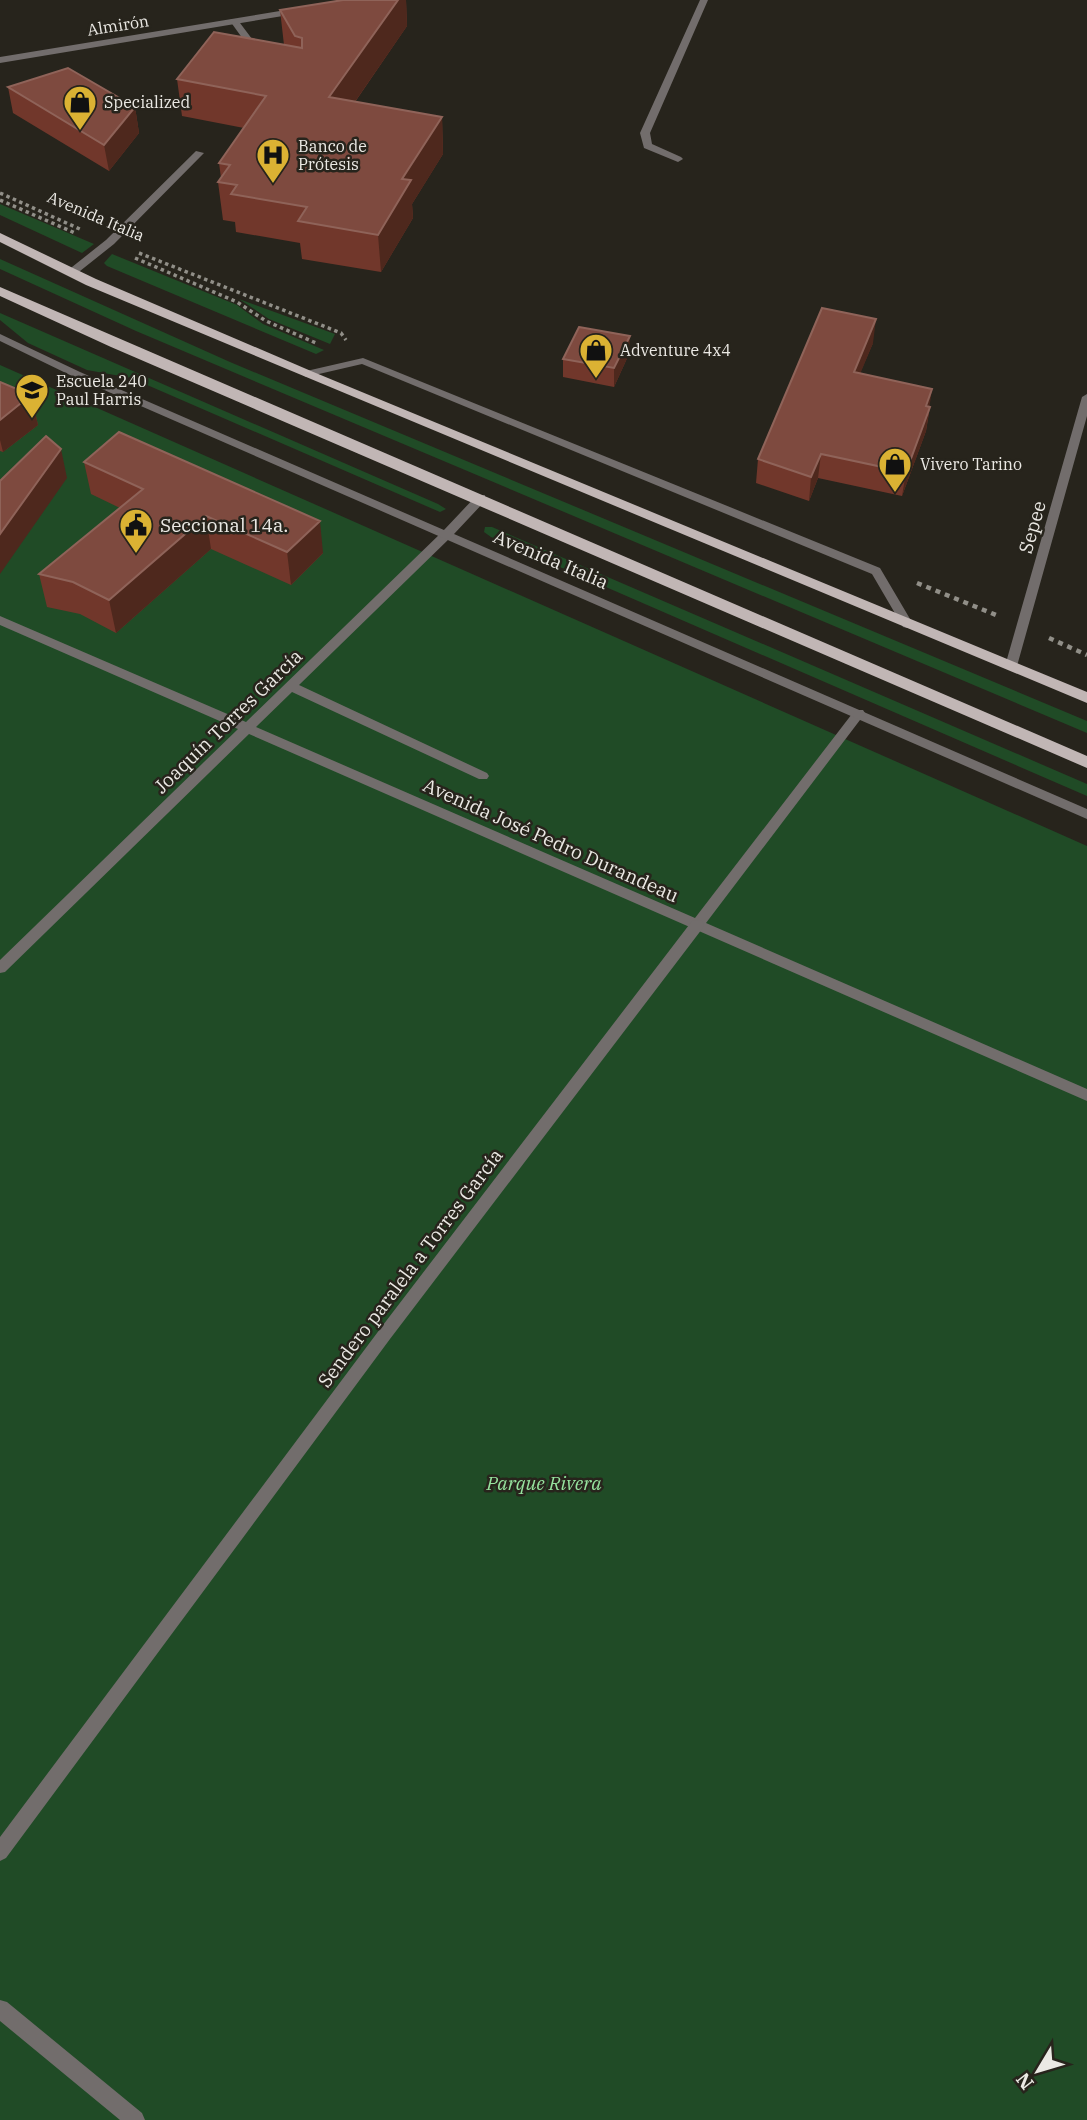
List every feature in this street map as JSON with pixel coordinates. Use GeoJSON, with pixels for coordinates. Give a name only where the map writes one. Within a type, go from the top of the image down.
{"type":"FeatureCollection","features":[{"type":"Feature","properties":{"kind":"main road"},"geometry":{"type":"LineString","coordinates":[[0,237],[71,273],[306,374],[1087,698]]}},
{"type":"Feature","properties":{"kind":"main road","name":"Avenida Italia"},"geometry":{"type":"LineString","coordinates":[[0,291],[116,344],[481,498],[1087,762]]}},
{"type":"Feature","properties":{"kind":"street"},"geometry":{"type":"LineString","coordinates":[[678,159],[647,146],[645,133],[704,0]]}},
{"type":"Feature","properties":{"kind":"street","name":"Almirón"},"geometry":{"type":"LineString","coordinates":[[0,60],[313,9]]}},
{"type":"Feature","properties":{"kind":"street"},"geometry":{"type":"LineString","coordinates":[[234,22],[265,64]]}},
{"type":"Feature","properties":{"kind":"street"},"geometry":{"type":"LineString","coordinates":[[71,273],[107,244],[199,153]]}},
{"type":"Feature","properties":{"kind":"street","name":"Avenida Italia"},"geometry":{"type":"LineString","coordinates":[[0,337],[76,374],[1087,814]]}},
{"type":"Feature","properties":{"kind":"street"},"geometry":{"type":"LineString","coordinates":[[306,374],[363,361],[876,571],[907,624]]}},
{"type":"Feature","properties":{"kind":"street","name":"Sepee"},"geometry":{"type":"LineString","coordinates":[[1011,666],[1087,397]]}},
{"type":"Feature","properties":{"kind":"street","name":"Joaquín Torres García"},"geometry":{"type":"LineString","coordinates":[[0,968],[248,729],[481,498]]}},
{"type":"Feature","properties":{"kind":"street","name":"Avenida José Pedro Durandeau"},"geometry":{"type":"LineString","coordinates":[[0,620],[1087,1095]]}},
{"type":"Feature","properties":{"kind":"street"},"geometry":{"type":"LineString","coordinates":[[291,686],[483,776]]}},
{"type":"Feature","properties":{"kind":"street","name":"Sendero paralela a Torres García"},"geometry":{"type":"LineString","coordinates":[[0,1852],[385,1334],[859,713]]}},
{"type":"Feature","properties":{"kind":"street"},"geometry":{"type":"LineString","coordinates":[[0,2009],[135,2120]]}},
{"type":"Feature","properties":{"kind":"path","name":"Avenida Italia"},"geometry":{"type":"LineString","coordinates":[[0,193],[107,244],[341,332],[363,361]]}},
{"type":"Feature","properties":{"kind":"path"},"geometry":{"type":"LineString","coordinates":[[0,200],[107,244],[237,302],[266,321],[363,361]]}},
{"type":"Feature","properties":{"kind":"path"},"geometry":{"type":"LineString","coordinates":[[876,571],[923,584],[1087,655]]}},
{"type":"Feature","properties":{"kind":"green space"},"geometry":{"type":"Polygon","coordinates":[[[0,204],[94,244],[82,253],[0,215],[0,204]]]}},
{"type":"Feature","properties":{"kind":"green space"},"geometry":{"type":"Polygon","coordinates":[[[112,254],[237,305],[263,324],[324,350],[316,354],[107,266],[104,263],[112,254]]]}},
{"type":"Feature","properties":{"kind":"green space"},"geometry":{"type":"Polygon","coordinates":[[[0,259],[230,362],[1087,721],[1087,733],[136,331],[0,269],[0,259]]]}},
{"type":"Feature","properties":{"kind":"green space"},"geometry":{"type":"Polygon","coordinates":[[[239,299],[335,334],[330,344],[269,319],[239,299]]]}},
{"type":"Feature","properties":{"kind":"green space"},"geometry":{"type":"Polygon","coordinates":[[[0,313],[446,509],[440,512],[131,378],[87,370],[28,343],[0,320],[0,313]]]}},
{"type":"Feature","properties":{"kind":"green space","name":"Parque Rivera"},"geometry":{"type":"Polygon","coordinates":[[[0,365],[1087,846],[1087,2120],[0,2120],[0,365]]]}},
{"type":"Feature","properties":{"kind":"green space"},"geometry":{"type":"Polygon","coordinates":[[[485,527],[492,527],[1087,784],[1087,796],[491,537],[484,532],[485,527]]]}},
{"type":"Feature","properties":{"kind":"building"},"geometry":{"type":"Polygon","coordinates":[[[343,0],[398,0],[329,97],[442,117],[402,179],[411,180],[378,235],[298,221],[307,207],[231,194],[237,185],[218,182],[230,165],[219,163],[266,96],[177,79],[214,32],[302,48],[302,38],[295,36],[280,10],[343,0]]]}},
{"type":"Feature","properties":{"kind":"building"},"geometry":{"type":"Polygon","coordinates":[[[68,68],[135,107],[104,145],[8,87],[68,68]]]}},
{"type":"Feature","properties":{"kind":"building"},"geometry":{"type":"Polygon","coordinates":[[[822,308],[876,319],[854,372],[932,389],[926,406],[930,407],[906,472],[821,454],[811,477],[758,459],[822,308]]]}},
{"type":"Feature","properties":{"kind":"building"},"geometry":{"type":"Polygon","coordinates":[[[579,327],[630,336],[614,368],[563,359],[579,327]]]}},
{"type":"Feature","properties":{"kind":"building"},"geometry":{"type":"Polygon","coordinates":[[[0,382],[31,395],[0,420],[0,382]]]}},
{"type":"Feature","properties":{"kind":"building"},"geometry":{"type":"Polygon","coordinates":[[[119,432],[320,521],[287,552],[206,516],[109,600],[73,582],[39,574],[143,489],[84,462],[119,432]]]}},
{"type":"Feature","properties":{"kind":"building"},"geometry":{"type":"Polygon","coordinates":[[[46,436],[61,449],[0,534],[0,481],[46,436]]]}},
{"type":"Feature","properties":{"kind":"place","name":"Specialized"},"geometry":{"type":"Point","coordinates":[80,132]}},
{"type":"Feature","properties":{"kind":"place","name":"Banco de Prótesis"},"geometry":{"type":"Point","coordinates":[273,185]}},
{"type":"Feature","properties":{"kind":"place","name":"Adventure 4x4"},"geometry":{"type":"Point","coordinates":[596,380]}},
{"type":"Feature","properties":{"kind":"place","name":"Escuela 240 Paul Harris"},"geometry":{"type":"Point","coordinates":[32,420]}},
{"type":"Feature","properties":{"kind":"place","name":"Vivero Tarino"},"geometry":{"type":"Point","coordinates":[895,494]}},
{"type":"Feature","properties":{"kind":"place","name":"Seccional 14a."},"geometry":{"type":"Point","coordinates":[136,555]}}]}
